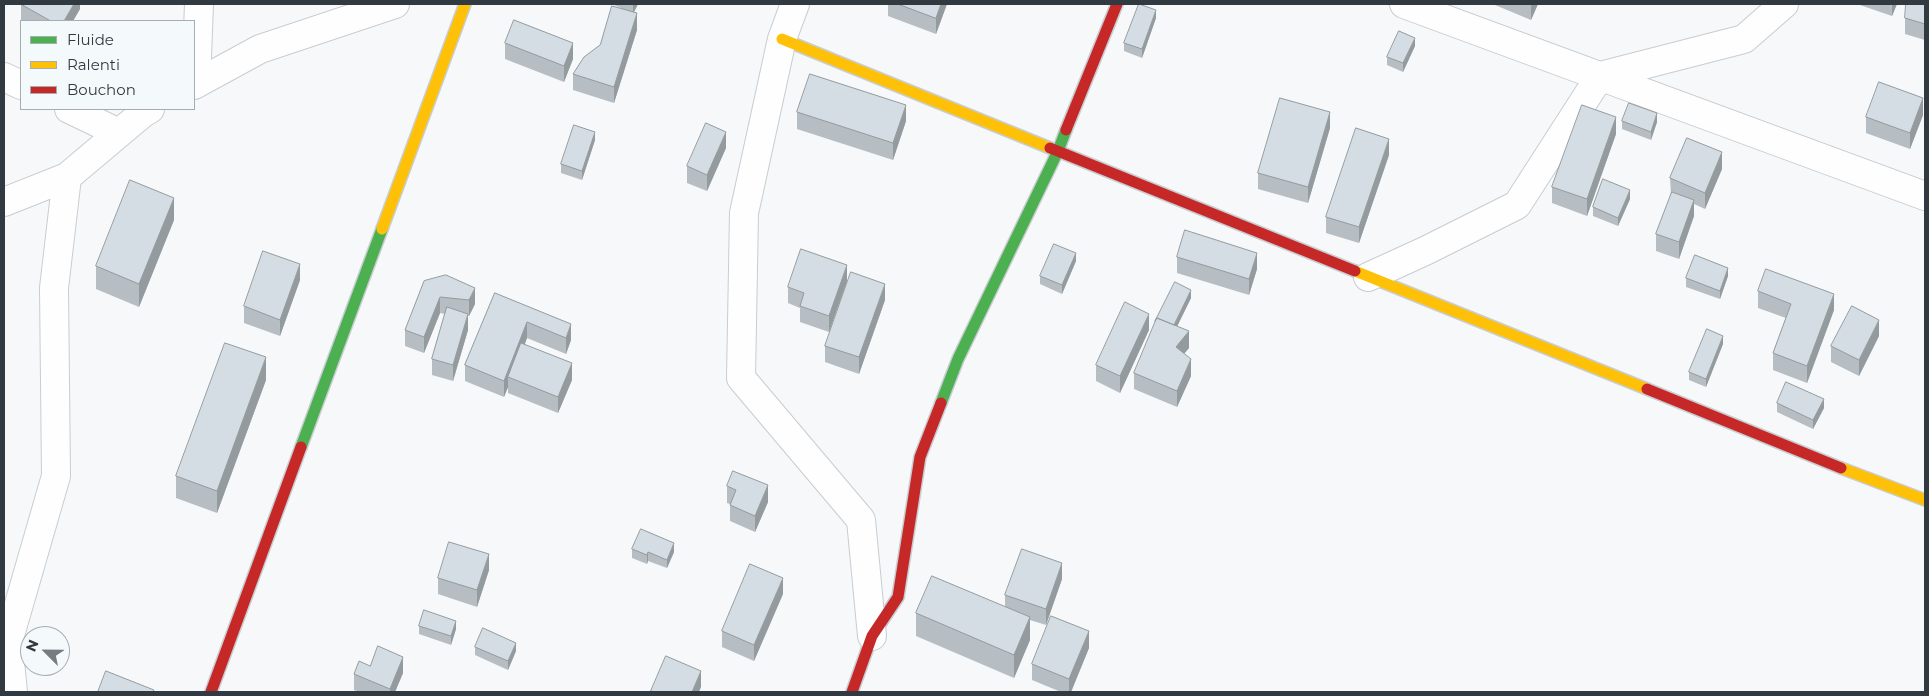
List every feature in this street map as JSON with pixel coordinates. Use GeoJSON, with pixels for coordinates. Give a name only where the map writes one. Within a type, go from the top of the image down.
{"type":"FeatureCollection","features":[{"type":"Feature","properties":{"kind":"street"},"geometry":{"type":"LineString","coordinates":[[195,84],[199,4]]}},
{"type":"Feature","properties":{"kind":"street"},"geometry":{"type":"LineString","coordinates":[[195,84],[260,48],[395,4]]}},
{"type":"Feature","properties":{"kind":"street"},"geometry":{"type":"LineString","coordinates":[[211,692],[465,4]]}},
{"type":"Feature","properties":{"kind":"street"},"geometry":{"type":"LineString","coordinates":[[795,4],[782,39],[744,213],[741,378],[861,520],[872,636]]}},
{"type":"Feature","properties":{"kind":"street"},"geometry":{"type":"LineString","coordinates":[[852,692],[872,636],[898,597],[920,457],[958,360],[1058,151],[1117,4]]}},
{"type":"Feature","properties":{"kind":"street"},"geometry":{"type":"LineString","coordinates":[[1404,4],[1925,196]]}},
{"type":"Feature","properties":{"kind":"street"},"geometry":{"type":"LineString","coordinates":[[1368,277],[1517,205],[1600,76],[1744,39],[1784,4]]}},
{"type":"Feature","properties":{"kind":"street"},"geometry":{"type":"LineString","coordinates":[[782,39],[1874,482],[1925,500]]}},
{"type":"Feature","properties":{"kind":"street"},"geometry":{"type":"LineString","coordinates":[[4,77],[20,85]]}},
{"type":"Feature","properties":{"kind":"street"},"geometry":{"type":"LineString","coordinates":[[72,110],[119,133]]}},
{"type":"Feature","properties":{"kind":"street"},"geometry":{"type":"LineString","coordinates":[[4,202],[67,177],[149,110]]}},
{"type":"Feature","properties":{"kind":"street"},"geometry":{"type":"LineString","coordinates":[[12,692],[8,642],[56,476],[54,288],[67,177]]}},
{"type":"Feature","properties":{"kind":"building"},"geometry":{"type":"Polygon","coordinates":[[[21,4],[74,4],[65,20],[49,20],[21,4]]]}},
{"type":"Feature","properties":{"kind":"building"},"geometry":{"type":"Polygon","coordinates":[[[898,4],[941,4],[936,18],[898,4]]]}},
{"type":"Feature","properties":{"kind":"building"},"geometry":{"type":"Polygon","coordinates":[[[1139,4],[1156,10],[1142,49],[1124,43],[1139,4]]]}},
{"type":"Feature","properties":{"kind":"building"},"geometry":{"type":"Polygon","coordinates":[[[1906,4],[1925,4],[1925,24],[1905,18],[1906,4]]]}},
{"type":"Feature","properties":{"kind":"building"},"geometry":{"type":"Polygon","coordinates":[[[612,6],[637,13],[614,87],[573,74],[584,57],[600,45],[612,6]]]}},
{"type":"Feature","properties":{"kind":"building"},"geometry":{"type":"Polygon","coordinates":[[[514,20],[573,43],[564,66],[505,43],[514,20]]]}},
{"type":"Feature","properties":{"kind":"building"},"geometry":{"type":"Polygon","coordinates":[[[1399,31],[1415,38],[1403,63],[1387,57],[1399,31]]]}},
{"type":"Feature","properties":{"kind":"building"},"geometry":{"type":"Polygon","coordinates":[[[810,74],[906,105],[893,143],[797,112],[810,74]]]}},
{"type":"Feature","properties":{"kind":"building"},"geometry":{"type":"Polygon","coordinates":[[[1879,82],[1923,98],[1910,133],[1866,117],[1879,82]]]}},
{"type":"Feature","properties":{"kind":"building"},"geometry":{"type":"Polygon","coordinates":[[[1280,98],[1330,112],[1308,187],[1258,173],[1280,98]]]}},
{"type":"Feature","properties":{"kind":"building"},"geometry":{"type":"Polygon","coordinates":[[[1629,103],[1657,113],[1651,132],[1622,121],[1629,103]]]}},
{"type":"Feature","properties":{"kind":"building"},"geometry":{"type":"Polygon","coordinates":[[[1582,105],[1616,117],[1587,199],[1552,187],[1582,105]]]}},
{"type":"Feature","properties":{"kind":"building"},"geometry":{"type":"Polygon","coordinates":[[[706,123],[726,132],[707,175],[687,166],[706,123]]]}},
{"type":"Feature","properties":{"kind":"building"},"geometry":{"type":"Polygon","coordinates":[[[574,125],[595,132],[582,171],[561,164],[574,125]]]}},
{"type":"Feature","properties":{"kind":"building"},"geometry":{"type":"Polygon","coordinates":[[[1356,128],[1389,139],[1359,227],[1326,217],[1356,128]]]}},
{"type":"Feature","properties":{"kind":"building"},"geometry":{"type":"Polygon","coordinates":[[[1687,138],[1722,152],[1705,193],[1670,178],[1687,138]]]}},
{"type":"Feature","properties":{"kind":"building"},"geometry":{"type":"Polygon","coordinates":[[[1603,179],[1630,190],[1618,218],[1593,207],[1603,179]]]}},
{"type":"Feature","properties":{"kind":"building"},"geometry":{"type":"Polygon","coordinates":[[[130,180],[174,198],[139,284],[96,266],[130,180]]]}},
{"type":"Feature","properties":{"kind":"building"},"geometry":{"type":"Polygon","coordinates":[[[1672,192],[1694,200],[1679,242],[1656,234],[1672,192]]]}},
{"type":"Feature","properties":{"kind":"building"},"geometry":{"type":"Polygon","coordinates":[[[1185,230],[1257,253],[1249,279],[1177,257],[1185,230]]]}},
{"type":"Feature","properties":{"kind":"building"},"geometry":{"type":"Polygon","coordinates":[[[1054,244],[1076,253],[1062,285],[1040,276],[1054,244]]]}},
{"type":"Feature","properties":{"kind":"building"},"geometry":{"type":"Polygon","coordinates":[[[801,249],[847,265],[829,316],[800,306],[804,293],[788,287],[801,249]]]}},
{"type":"Feature","properties":{"kind":"building"},"geometry":{"type":"Polygon","coordinates":[[[263,251],[300,264],[280,320],[244,306],[263,251]]]}},
{"type":"Feature","properties":{"kind":"building"},"geometry":{"type":"Polygon","coordinates":[[[1695,255],[1728,268],[1720,291],[1686,278],[1695,255]]]}},
{"type":"Feature","properties":{"kind":"building"},"geometry":{"type":"Polygon","coordinates":[[[1766,269],[1834,294],[1807,366],[1773,353],[1791,304],[1758,291],[1766,269]]]}},
{"type":"Feature","properties":{"kind":"building"},"geometry":{"type":"Polygon","coordinates":[[[851,272],[885,284],[859,357],[825,346],[851,272]]]}},
{"type":"Feature","properties":{"kind":"building"},"geometry":{"type":"Polygon","coordinates":[[[446,275],[475,288],[469,300],[440,297],[424,337],[405,330],[424,281],[446,275]]]}},
{"type":"Feature","properties":{"kind":"building"},"geometry":{"type":"Polygon","coordinates":[[[1175,282],[1191,290],[1174,325],[1157,318],[1155,321],[1175,282]]]}},
{"type":"Feature","properties":{"kind":"building"},"geometry":{"type":"Polygon","coordinates":[[[495,293],[571,324],[566,338],[527,322],[504,381],[465,365],[495,293]]]}},
{"type":"Feature","properties":{"kind":"building"},"geometry":{"type":"Polygon","coordinates":[[[1125,302],[1149,314],[1120,376],[1096,365],[1125,302]]]}},
{"type":"Feature","properties":{"kind":"building"},"geometry":{"type":"Polygon","coordinates":[[[1852,306],[1879,320],[1859,360],[1831,346],[1852,306]]]}},
{"type":"Feature","properties":{"kind":"building"},"geometry":{"type":"Polygon","coordinates":[[[447,307],[468,314],[453,365],[432,359],[447,307]]]}},
{"type":"Feature","properties":{"kind":"building"},"geometry":{"type":"Polygon","coordinates":[[[1157,318],[1189,331],[1176,347],[1191,359],[1177,391],[1134,373],[1157,318]]]}},
{"type":"Feature","properties":{"kind":"building"},"geometry":{"type":"Polygon","coordinates":[[[1707,329],[1723,336],[1706,379],[1689,372],[1707,329]]]}},
{"type":"Feature","properties":{"kind":"building"},"geometry":{"type":"Polygon","coordinates":[[[225,343],[266,357],[217,491],[176,476],[225,343]]]}},
{"type":"Feature","properties":{"kind":"building"},"geometry":{"type":"Polygon","coordinates":[[[521,343],[572,363],[558,397],[508,377],[521,343]]]}},
{"type":"Feature","properties":{"kind":"building"},"geometry":{"type":"Polygon","coordinates":[[[1786,382],[1824,399],[1813,420],[1777,403],[1786,382]]]}},
{"type":"Feature","properties":{"kind":"building"},"geometry":{"type":"Polygon","coordinates":[[[733,471],[768,485],[755,516],[730,505],[736,490],[727,486],[733,471]]]}},
{"type":"Feature","properties":{"kind":"building"},"geometry":{"type":"Polygon","coordinates":[[[641,529],[674,543],[667,560],[648,552],[647,555],[632,549],[641,529]]]}},
{"type":"Feature","properties":{"kind":"building"},"geometry":{"type":"Polygon","coordinates":[[[449,542],[489,554],[477,590],[438,578],[449,542]]]}},
{"type":"Feature","properties":{"kind":"building"},"geometry":{"type":"Polygon","coordinates":[[[1022,549],[1062,563],[1046,609],[1005,595],[1022,549]]]}},
{"type":"Feature","properties":{"kind":"building"},"geometry":{"type":"Polygon","coordinates":[[[750,564],[783,578],[754,645],[722,631],[750,564]]]}},
{"type":"Feature","properties":{"kind":"building"},"geometry":{"type":"Polygon","coordinates":[[[932,576],[1030,617],[1014,655],[916,613],[932,576]]]}},
{"type":"Feature","properties":{"kind":"building"},"geometry":{"type":"Polygon","coordinates":[[[424,610],[456,621],[451,636],[419,626],[424,610]]]}},
{"type":"Feature","properties":{"kind":"building"},"geometry":{"type":"Polygon","coordinates":[[[1051,616],[1089,631],[1069,679],[1032,664],[1051,616]]]}},
{"type":"Feature","properties":{"kind":"building"},"geometry":{"type":"Polygon","coordinates":[[[483,628],[516,643],[508,661],[475,647],[483,628]]]}},
{"type":"Feature","properties":{"kind":"building"},"geometry":{"type":"Polygon","coordinates":[[[378,646],[403,657],[390,689],[354,674],[359,661],[370,666],[378,646]]]}},
{"type":"Feature","properties":{"kind":"building"},"geometry":{"type":"Polygon","coordinates":[[[666,656],[701,671],[692,692],[651,691],[666,656]]]}},
{"type":"Feature","properties":{"kind":"building"},"geometry":{"type":"Polygon","coordinates":[[[106,671],[154,690],[153,692],[98,692],[106,671]]]}},
{"type":"Feature","properties":{"kind":"traffic: fast"},"geometry":{"type":"LineString","coordinates":[[941,403],[958,359],[1058,151],[1066,130]]}},
{"type":"Feature","properties":{"kind":"traffic: fast"},"geometry":{"type":"LineString","coordinates":[[301,447],[382,229]]}},
{"type":"Feature","properties":{"kind":"traffic: slow"},"geometry":{"type":"LineString","coordinates":[[382,229],[465,4]]}},
{"type":"Feature","properties":{"kind":"traffic: slow"},"geometry":{"type":"LineString","coordinates":[[782,39],[1050,148]]}},
{"type":"Feature","properties":{"kind":"traffic: slow"},"geometry":{"type":"LineString","coordinates":[[1355,271],[1647,389]]}},
{"type":"Feature","properties":{"kind":"traffic: slow"},"geometry":{"type":"LineString","coordinates":[[1841,468],[1925,500]]}},
{"type":"Feature","properties":{"kind":"traffic: jam"},"geometry":{"type":"LineString","coordinates":[[1066,130],[1117,4]]}},
{"type":"Feature","properties":{"kind":"traffic: jam"},"geometry":{"type":"LineString","coordinates":[[1050,148],[1355,271]]}},
{"type":"Feature","properties":{"kind":"traffic: jam"},"geometry":{"type":"LineString","coordinates":[[1647,389],[1841,468]]}},
{"type":"Feature","properties":{"kind":"traffic: jam"},"geometry":{"type":"LineString","coordinates":[[852,692],[872,636],[898,597],[920,457],[941,403]]}},
{"type":"Feature","properties":{"kind":"traffic: jam"},"geometry":{"type":"LineString","coordinates":[[211,692],[301,447]]}}]}
